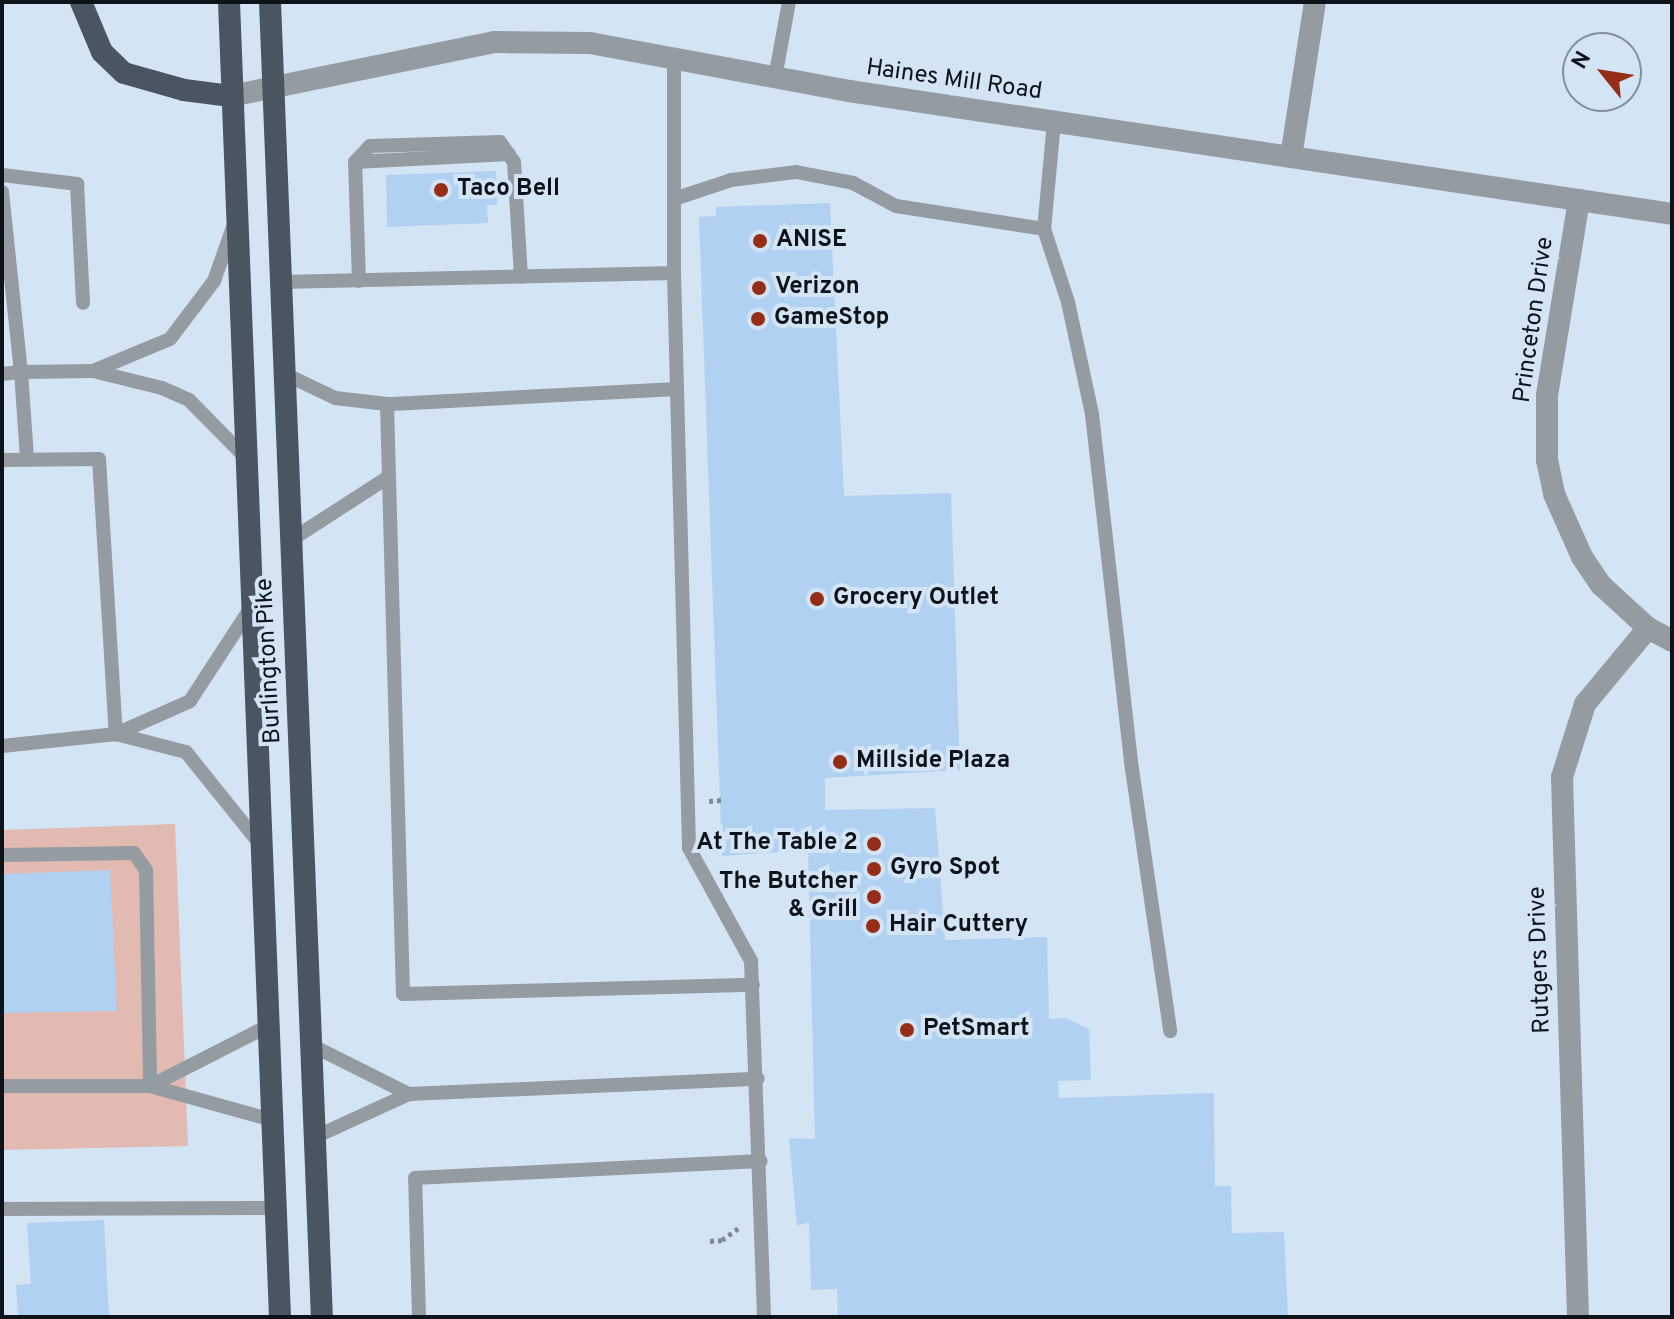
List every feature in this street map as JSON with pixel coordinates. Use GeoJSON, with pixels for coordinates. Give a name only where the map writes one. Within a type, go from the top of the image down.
{"type":"FeatureCollection","features":[{"type":"Feature","properties":{"kind":"highway"},"geometry":{"type":"LineString","coordinates":[[81,2],[102,52],[124,73],[184,90],[231,96]]}},
{"type":"Feature","properties":{"kind":"highway","name":"Burlington Pike"},"geometry":{"type":"LineString","coordinates":[[229,2],[280,1317]]}},
{"type":"Feature","properties":{"kind":"highway","name":"Burlington Pike"},"geometry":{"type":"LineString","coordinates":[[270,2],[322,1317]]}},
{"type":"Feature","properties":{"kind":"street"},"geometry":{"type":"LineString","coordinates":[[1291,157],[1315,2]]}},
{"type":"Feature","properties":{"kind":"street","name":"Haines Mill Road"},"geometry":{"type":"LineString","coordinates":[[231,96],[274,84],[495,42],[590,43],[775,78],[1672,214]]}},
{"type":"Feature","properties":{"kind":"street","name":"Princeton Drive"},"geometry":{"type":"LineString","coordinates":[[1579,200],[1547,395],[1547,460],[1554,494],[1582,557],[1601,585],[1648,628],[1672,641]]}},
{"type":"Feature","properties":{"kind":"street","name":"Rutgers Drive"},"geometry":{"type":"LineString","coordinates":[[1578,1317],[1562,777],[1585,704],[1648,628]]}},
{"type":"Feature","properties":{"kind":"lane"},"geometry":{"type":"LineString","coordinates":[[775,78],[789,2]]}},
{"type":"Feature","properties":{"kind":"lane"},"geometry":{"type":"LineString","coordinates":[[674,58],[674,273],[689,848],[751,961],[761,1161],[764,1317]]}},
{"type":"Feature","properties":{"kind":"lane"},"geometry":{"type":"LineString","coordinates":[[1054,122],[1044,229],[1068,302],[1092,414],[1132,769],[1170,1031]]}},
{"type":"Feature","properties":{"kind":"lane"},"geometry":{"type":"LineString","coordinates":[[359,281],[355,162],[370,146],[500,142],[514,162],[521,277]]}},
{"type":"Feature","properties":{"kind":"lane"},"geometry":{"type":"LineString","coordinates":[[674,199],[731,180],[796,172],[853,183],[896,206],[1044,229]]}},
{"type":"Feature","properties":{"kind":"lane"},"geometry":{"type":"LineString","coordinates":[[2,175],[77,184],[83,303]]}},
{"type":"Feature","properties":{"kind":"lane"},"geometry":{"type":"LineString","coordinates":[[2,192],[27,458]]}},
{"type":"Feature","properties":{"kind":"lane"},"geometry":{"type":"LineString","coordinates":[[93,371],[170,339],[214,281],[237,215]]}},
{"type":"Feature","properties":{"kind":"lane"},"geometry":{"type":"LineString","coordinates":[[281,282],[674,273]]}},
{"type":"Feature","properties":{"kind":"lane"},"geometry":{"type":"LineString","coordinates":[[2,374],[93,371],[189,400],[247,459]]}},
{"type":"Feature","properties":{"kind":"lane"},"geometry":{"type":"LineString","coordinates":[[285,374],[335,398],[387,404],[677,389]]}},
{"type":"Feature","properties":{"kind":"lane"},"geometry":{"type":"LineString","coordinates":[[387,404],[403,994],[753,985]]}},
{"type":"Feature","properties":{"kind":"lane"},"geometry":{"type":"LineString","coordinates":[[2,460],[99,459],[116,734]]}},
{"type":"Feature","properties":{"kind":"lane"},"geometry":{"type":"LineString","coordinates":[[291,540],[387,478]]}},
{"type":"Feature","properties":{"kind":"lane"},"geometry":{"type":"LineString","coordinates":[[2,746],[116,734],[190,701],[252,605]]}},
{"type":"Feature","properties":{"kind":"lane"},"geometry":{"type":"LineString","coordinates":[[116,734],[186,752],[260,844]]}},
{"type":"Feature","properties":{"kind":"lane"},"geometry":{"type":"LineString","coordinates":[[2,855],[134,853],[146,870],[150,1086]]}},
{"type":"Feature","properties":{"kind":"lane"},"geometry":{"type":"LineString","coordinates":[[150,1086],[268,1026]]}},
{"type":"Feature","properties":{"kind":"lane"},"geometry":{"type":"LineString","coordinates":[[311,1045],[409,1094]]}},
{"type":"Feature","properties":{"kind":"lane"},"geometry":{"type":"LineString","coordinates":[[315,1137],[409,1094],[758,1079]]}},
{"type":"Feature","properties":{"kind":"lane"},"geometry":{"type":"LineString","coordinates":[[2,1086],[150,1086],[272,1120]]}},
{"type":"Feature","properties":{"kind":"lane"},"geometry":{"type":"LineString","coordinates":[[419,1317],[415,1178],[761,1161]]}},
{"type":"Feature","properties":{"kind":"lane"},"geometry":{"type":"LineString","coordinates":[[2,1209],[276,1208]]}},
{"type":"Feature","properties":{"kind":"shaded area"},"geometry":{"type":"Polygon","coordinates":[[[175,824],[188,1146],[2,1150],[2,830],[175,824]]]}},
{"type":"Feature","properties":{"kind":"building","name":"Taco Bell"},"geometry":{"type":"Polygon","coordinates":[[[496,171],[497,205],[487,205],[488,223],[387,227],[386,175],[496,171]]]}},
{"type":"Feature","properties":{"kind":"building","name":"Millside Plaza"},"geometry":{"type":"Polygon","coordinates":[[[830,203],[844,496],[951,493],[960,770],[825,778],[825,810],[935,808],[945,940],[1047,937],[1049,1019],[1066,1018],[1089,1029],[1091,1080],[1058,1081],[1059,1098],[1214,1093],[1215,1186],[1231,1186],[1232,1233],[1284,1232],[1288,1317],[838,1317],[837,1289],[811,1290],[809,1222],[797,1226],[789,1138],[815,1139],[808,850],[722,856],[699,217],[716,216],[716,207],[830,203]]]}},
{"type":"Feature","properties":{"kind":"building"},"geometry":{"type":"Polygon","coordinates":[[[110,870],[117,1011],[2,1013],[2,874],[110,870]]]}},
{"type":"Feature","properties":{"kind":"building"},"geometry":{"type":"Polygon","coordinates":[[[104,1220],[109,1317],[18,1317],[16,1285],[31,1284],[27,1223],[104,1220]]]}},
{"type":"Feature","properties":{"kind":"place","name":"Taco Bell"},"geometry":{"type":"Point","coordinates":[441,190]}},
{"type":"Feature","properties":{"kind":"place","name":"ANISE"},"geometry":{"type":"Point","coordinates":[760,241]}},
{"type":"Feature","properties":{"kind":"place","name":"Verizon"},"geometry":{"type":"Point","coordinates":[759,288]}},
{"type":"Feature","properties":{"kind":"place","name":"GameStop"},"geometry":{"type":"Point","coordinates":[758,319]}},
{"type":"Feature","properties":{"kind":"place","name":"Grocery Outlet"},"geometry":{"type":"Point","coordinates":[817,599]}},
{"type":"Feature","properties":{"kind":"place","name":"Millside Plaza"},"geometry":{"type":"Point","coordinates":[840,762]}},
{"type":"Feature","properties":{"kind":"place","name":"At The Table 2"},"geometry":{"type":"Point","coordinates":[874,844]}},
{"type":"Feature","properties":{"kind":"place","name":"Gyro Spot"},"geometry":{"type":"Point","coordinates":[874,869]}},
{"type":"Feature","properties":{"kind":"place","name":"The Butcher & Grill"},"geometry":{"type":"Point","coordinates":[874,897]}},
{"type":"Feature","properties":{"kind":"place","name":"Hair Cuttery"},"geometry":{"type":"Point","coordinates":[873,926]}},
{"type":"Feature","properties":{"kind":"place","name":"PetSmart"},"geometry":{"type":"Point","coordinates":[907,1030]}}]}
